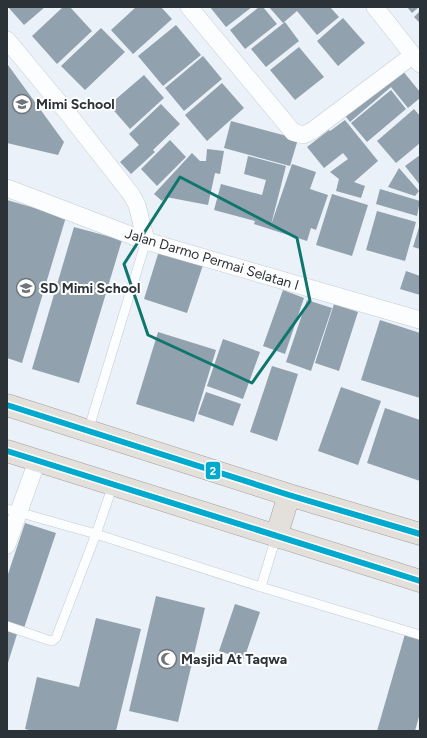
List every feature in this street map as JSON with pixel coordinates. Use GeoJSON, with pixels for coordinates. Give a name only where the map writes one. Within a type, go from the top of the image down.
{"type":"FeatureCollection","features":[{"type":"Feature","properties":{"kind":"main road"},"geometry":{"type":"LineString","coordinates":[[7,405],[289,495],[420,534]]}},
{"type":"Feature","properties":{"kind":"main road"},"geometry":{"type":"LineString","coordinates":[[7,451],[276,537],[420,581]]}},
{"type":"Feature","properties":{"kind":"main road"},"geometry":{"type":"LineString","coordinates":[[276,537],[289,495]]}},
{"type":"Feature","properties":{"kind":"street"},"geometry":{"type":"LineString","coordinates":[[189,7],[293,132],[303,135],[312,131],[416,60],[375,7]]}},
{"type":"Feature","properties":{"kind":"street"},"geometry":{"type":"LineString","coordinates":[[7,40],[66,110],[130,194],[137,205],[146,241]]}},
{"type":"Feature","properties":{"kind":"street","name":"Jalan Darmo Permai Selatan I"},"geometry":{"type":"LineString","coordinates":[[7,188],[146,241],[420,320]]}},
{"type":"Feature","properties":{"kind":"street"},"geometry":{"type":"LineString","coordinates":[[7,545],[13,511],[37,461]]}},
{"type":"Feature","properties":{"kind":"lane"},"geometry":{"type":"LineString","coordinates":[[88,431],[146,241]]}},
{"type":"Feature","properties":{"kind":"lane"},"geometry":{"type":"LineString","coordinates":[[7,626],[52,641],[56,638],[113,485]]}},
{"type":"Feature","properties":{"kind":"lane"},"geometry":{"type":"LineString","coordinates":[[13,511],[96,534],[260,588],[420,635]]}},
{"type":"Feature","properties":{"kind":"lane"},"geometry":{"type":"LineString","coordinates":[[260,588],[276,537]]}},
{"type":"Feature","properties":{"kind":"highlighted area"},"geometry":{"type":"Polygon","coordinates":[[[180,177],[297,238],[310,301],[252,383],[148,335],[124,264],[180,177]]]}},
{"type":"Feature","properties":{"kind":"building"},"geometry":{"type":"Polygon","coordinates":[[[8,7],[45,7],[24,25],[8,7]]]}},
{"type":"Feature","properties":{"kind":"building"},"geometry":{"type":"Polygon","coordinates":[[[63,7],[70,7],[92,31],[57,64],[32,36],[63,7]]]}},
{"type":"Feature","properties":{"kind":"building"},"geometry":{"type":"Polygon","coordinates":[[[136,7],[161,7],[172,19],[133,54],[111,30],[136,7]]]}},
{"type":"Feature","properties":{"kind":"building"},"geometry":{"type":"Polygon","coordinates":[[[210,7],[252,7],[226,27],[210,7]]]}},
{"type":"Feature","properties":{"kind":"building"},"geometry":{"type":"Polygon","coordinates":[[[259,7],[263,7],[277,24],[245,49],[230,30],[259,7]]]}},
{"type":"Feature","properties":{"kind":"building"},"geometry":{"type":"Polygon","coordinates":[[[269,7],[330,7],[339,17],[317,35],[297,11],[283,23],[269,7]]]}},
{"type":"Feature","properties":{"kind":"building"},"geometry":{"type":"Polygon","coordinates":[[[407,7],[419,7],[412,13],[407,7]]]}},
{"type":"Feature","properties":{"kind":"building"},"geometry":{"type":"Polygon","coordinates":[[[420,11],[420,23],[414,17],[420,11]]]}},
{"type":"Feature","properties":{"kind":"building"},"geometry":{"type":"Polygon","coordinates":[[[343,18],[365,43],[338,66],[317,41],[343,18]]]}},
{"type":"Feature","properties":{"kind":"building"},"geometry":{"type":"Polygon","coordinates":[[[285,22],[299,41],[266,67],[251,49],[285,22]]]}},
{"type":"Feature","properties":{"kind":"building"},"geometry":{"type":"Polygon","coordinates":[[[176,25],[201,55],[163,86],[138,56],[176,25]]]}},
{"type":"Feature","properties":{"kind":"building"},"geometry":{"type":"Polygon","coordinates":[[[101,28],[125,52],[85,90],[61,66],[101,28]]]}},
{"type":"Feature","properties":{"kind":"building"},"geometry":{"type":"Polygon","coordinates":[[[299,47],[324,77],[295,100],[270,70],[299,47]]]}},
{"type":"Feature","properties":{"kind":"building"},"geometry":{"type":"Polygon","coordinates":[[[203,56],[222,79],[184,111],[165,88],[203,56]]]}},
{"type":"Feature","properties":{"kind":"building","name":"Mimi School"},"geometry":{"type":"Polygon","coordinates":[[[8,65],[64,142],[58,155],[7,143],[8,65]]]}},
{"type":"Feature","properties":{"kind":"building"},"geometry":{"type":"Polygon","coordinates":[[[402,70],[420,92],[420,98],[408,108],[391,87],[350,122],[343,113],[402,70]]]}},
{"type":"Feature","properties":{"kind":"building"},"geometry":{"type":"Polygon","coordinates":[[[144,75],[164,98],[130,129],[109,105],[144,75]]]}},
{"type":"Feature","properties":{"kind":"building"},"geometry":{"type":"Polygon","coordinates":[[[222,83],[244,108],[207,141],[185,115],[222,83]]]}},
{"type":"Feature","properties":{"kind":"building"},"geometry":{"type":"Polygon","coordinates":[[[391,90],[406,109],[367,142],[351,123],[391,90]]]}},
{"type":"Feature","properties":{"kind":"building"},"geometry":{"type":"Polygon","coordinates":[[[161,104],[180,124],[153,150],[155,152],[131,174],[120,162],[139,145],[129,134],[161,104]]]}},
{"type":"Feature","properties":{"kind":"building"},"geometry":{"type":"Polygon","coordinates":[[[414,109],[420,116],[420,143],[396,163],[377,141],[414,109]]]}},
{"type":"Feature","properties":{"kind":"building"},"geometry":{"type":"Polygon","coordinates":[[[345,120],[378,161],[354,182],[365,186],[361,198],[336,191],[339,179],[330,172],[348,159],[343,153],[324,168],[307,147],[345,120]]]}},
{"type":"Feature","properties":{"kind":"building"},"geometry":{"type":"Polygon","coordinates":[[[231,121],[298,139],[290,166],[224,148],[231,121]]]}},
{"type":"Feature","properties":{"kind":"building"},"geometry":{"type":"Polygon","coordinates":[[[170,140],[186,157],[157,186],[141,169],[170,140]]]}},
{"type":"Feature","properties":{"kind":"building"},"geometry":{"type":"Polygon","coordinates":[[[207,149],[224,151],[220,174],[215,173],[208,205],[166,197],[162,201],[154,194],[192,153],[200,161],[206,161],[207,149]]]}},
{"type":"Feature","properties":{"kind":"building"},"geometry":{"type":"Polygon","coordinates":[[[420,155],[420,185],[405,166],[420,155]]]}},
{"type":"Feature","properties":{"kind":"building"},"geometry":{"type":"Polygon","coordinates":[[[248,156],[286,166],[271,225],[292,164],[316,172],[310,189],[328,195],[316,230],[311,228],[307,241],[254,224],[255,221],[214,210],[221,184],[262,195],[266,180],[244,174],[248,156]]]}},
{"type":"Feature","properties":{"kind":"building"},"geometry":{"type":"Polygon","coordinates":[[[399,168],[419,191],[415,196],[388,187],[399,168]]]}},
{"type":"Feature","properties":{"kind":"building"},"geometry":{"type":"Polygon","coordinates":[[[380,189],[420,201],[417,216],[376,204],[380,189]]]}},
{"type":"Feature","properties":{"kind":"building"},"geometry":{"type":"Polygon","coordinates":[[[332,194],[368,205],[352,256],[316,245],[332,194]]]}},
{"type":"Feature","properties":{"kind":"building","name":"SD Mimi School"},"geometry":{"type":"Polygon","coordinates":[[[7,200],[66,217],[22,363],[7,358],[7,200]]]}},
{"type":"Feature","properties":{"kind":"building"},"geometry":{"type":"Polygon","coordinates":[[[377,211],[416,222],[405,261],[366,250],[377,211]]]}},
{"type":"Feature","properties":{"kind":"building"},"geometry":{"type":"Polygon","coordinates":[[[420,224],[420,249],[413,247],[420,224]]]}},
{"type":"Feature","properties":{"kind":"building"},"geometry":{"type":"Polygon","coordinates":[[[74,227],[122,240],[79,383],[32,369],[74,227]]]}},
{"type":"Feature","properties":{"kind":"building"},"geometry":{"type":"Polygon","coordinates":[[[159,251],[203,265],[187,313],[144,299],[159,251]]]}},
{"type":"Feature","properties":{"kind":"building"},"geometry":{"type":"Polygon","coordinates":[[[406,271],[420,276],[420,295],[400,289],[406,271]]]}},
{"type":"Feature","properties":{"kind":"building"},"geometry":{"type":"Polygon","coordinates":[[[283,290],[304,298],[285,354],[263,346],[283,290]]]}},
{"type":"Feature","properties":{"kind":"building"},"geometry":{"type":"Polygon","coordinates":[[[307,300],[332,308],[311,371],[286,362],[307,300]]]}},
{"type":"Feature","properties":{"kind":"building"},"geometry":{"type":"Polygon","coordinates":[[[334,304],[358,312],[339,371],[315,363],[334,304]]]}},
{"type":"Feature","properties":{"kind":"building"},"geometry":{"type":"Polygon","coordinates":[[[380,320],[420,333],[420,398],[361,380],[380,320]]]}},
{"type":"Feature","properties":{"kind":"building"},"geometry":{"type":"Polygon","coordinates":[[[158,332],[216,350],[194,422],[136,404],[158,332]]]}},
{"type":"Feature","properties":{"kind":"building"},"geometry":{"type":"Polygon","coordinates":[[[223,339],[260,352],[243,399],[207,386],[223,339]]]}},
{"type":"Feature","properties":{"kind":"building"},"geometry":{"type":"Polygon","coordinates":[[[272,366],[298,374],[277,441],[250,432],[272,366]]]}},
{"type":"Feature","properties":{"kind":"building"},"geometry":{"type":"Polygon","coordinates":[[[341,387],[381,401],[358,465],[318,451],[341,387]]]}},
{"type":"Feature","properties":{"kind":"building"},"geometry":{"type":"Polygon","coordinates":[[[206,392],[241,404],[233,426],[198,414],[206,392]]]}},
{"type":"Feature","properties":{"kind":"building"},"geometry":{"type":"Polygon","coordinates":[[[385,408],[420,420],[420,481],[367,463],[385,408]]]}},
{"type":"Feature","properties":{"kind":"building"},"geometry":{"type":"Polygon","coordinates":[[[25,523],[56,533],[24,628],[7,623],[7,577],[25,523]]]}},
{"type":"Feature","properties":{"kind":"building","name":"Masjid At Taqwa"},"geometry":{"type":"Polygon","coordinates":[[[156,596],[205,608],[178,722],[129,711],[156,596]]]}},
{"type":"Feature","properties":{"kind":"building"},"geometry":{"type":"Polygon","coordinates":[[[235,604],[260,612],[244,659],[219,651],[235,604]]]}},
{"type":"Feature","properties":{"kind":"building"},"geometry":{"type":"Polygon","coordinates":[[[96,618],[141,629],[116,731],[32,731],[25,729],[37,677],[79,687],[96,618]]]}},
{"type":"Feature","properties":{"kind":"building"},"geometry":{"type":"Polygon","coordinates":[[[7,627],[18,631],[7,666],[7,627]]]}},
{"type":"Feature","properties":{"kind":"building"},"geometry":{"type":"Polygon","coordinates":[[[405,634],[420,639],[420,713],[415,731],[377,731],[405,634]]]}},
{"type":"Feature","properties":{"kind":"transit line","name":"2"},"geometry":{"type":"LineString","coordinates":[[7,405],[289,495],[420,534]]}},
{"type":"Feature","properties":{"kind":"transit line","name":"2"},"geometry":{"type":"LineString","coordinates":[[7,451],[420,581]]}},
{"type":"Feature","properties":{"kind":"place","name":"Mimi School"},"geometry":{"type":"Point","coordinates":[22,104]}},
{"type":"Feature","properties":{"kind":"place","name":"SD Mimi School"},"geometry":{"type":"Point","coordinates":[26,288]}},
{"type":"Feature","properties":{"kind":"place","name":"Masjid At Taqwa"},"geometry":{"type":"Point","coordinates":[167,659]}}]}
